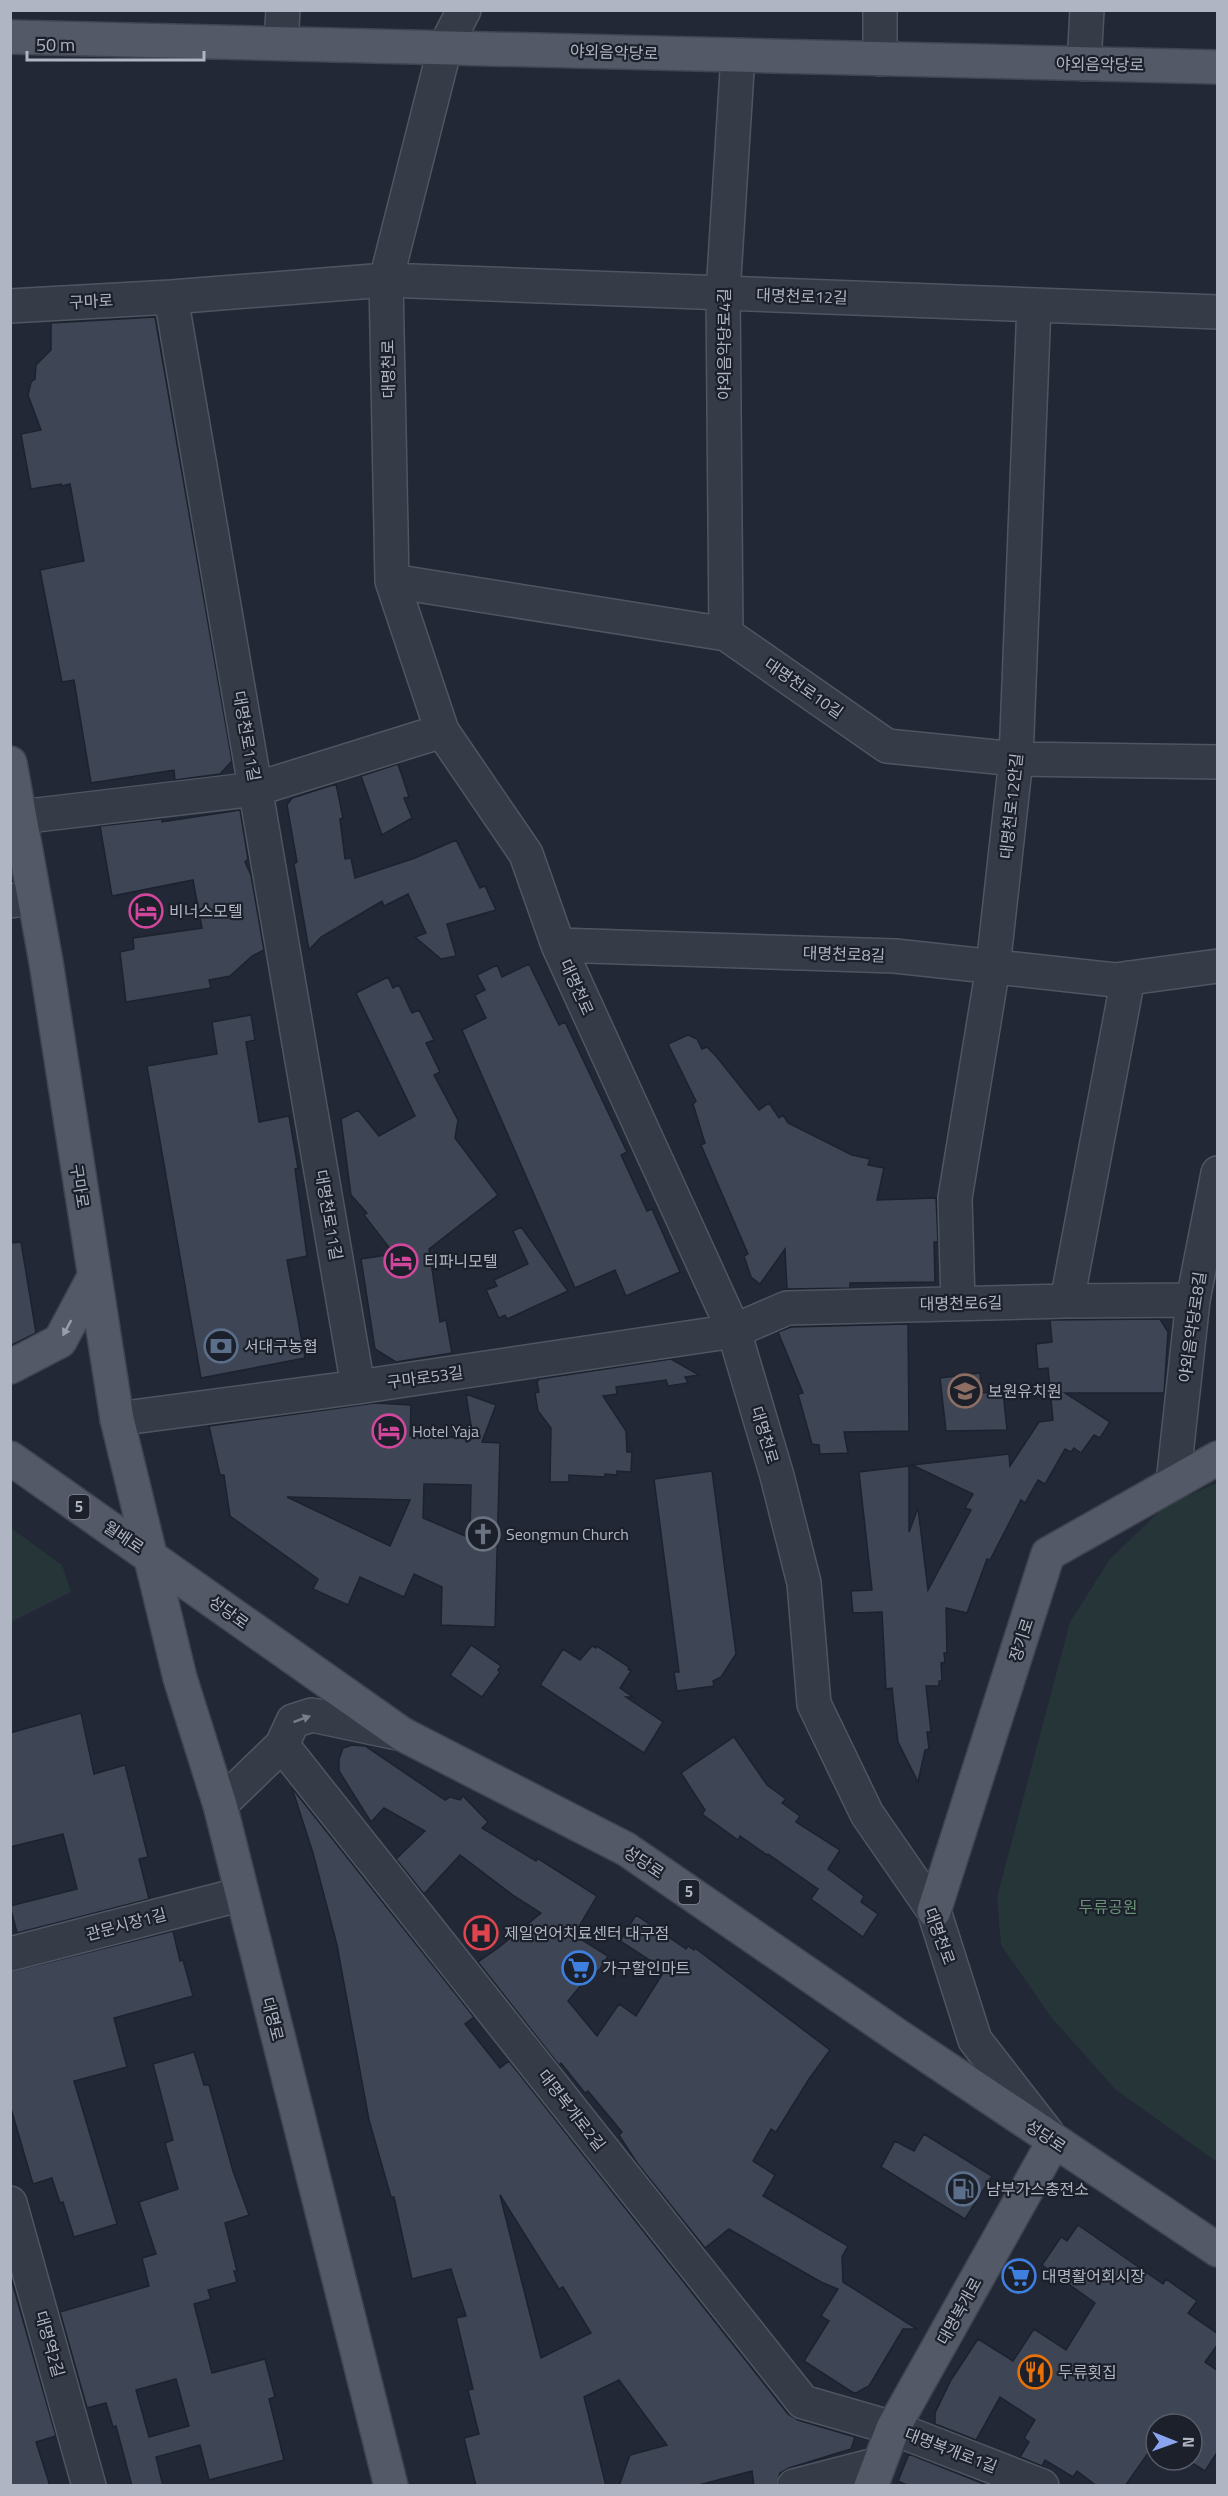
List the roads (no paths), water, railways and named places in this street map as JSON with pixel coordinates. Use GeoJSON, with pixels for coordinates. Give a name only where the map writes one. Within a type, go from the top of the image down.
{"type":"FeatureCollection","features":[{"type":"Feature","properties":{"kind":"main road","name":"야외음악당로"},"geometry":{"type":"LineString","coordinates":[[10,37],[1218,68]]}},
{"type":"Feature","properties":{"kind":"main road","name":"구마로"},"geometry":{"type":"LineString","coordinates":[[10,763],[20,817],[22,899],[94,1277],[117,1419],[149,1555]]}},
{"type":"Feature","properties":{"kind":"main road"},"geometry":{"type":"LineString","coordinates":[[10,1367],[60,1341],[94,1277]]}},
{"type":"Feature","properties":{"kind":"main road","name":"월배로"},"geometry":{"type":"LineString","coordinates":[[10,1458],[149,1555]]}},
{"type":"Feature","properties":{"kind":"main road","name":"장기로"},"geometry":{"type":"LineString","coordinates":[[934,1911],[1048,1554],[1218,1458]]}},
{"type":"Feature","properties":{"kind":"main road","name":"성당로"},"geometry":{"type":"LineString","coordinates":[[149,1555],[240,1622],[402,1734],[626,1849],[1218,2250]]}},
{"type":"Feature","properties":{"kind":"main road","name":"대명로"},"geometry":{"type":"LineString","coordinates":[[149,1555],[180,1678],[220,1805],[391,2486]]}},
{"type":"Feature","properties":{"kind":"main road","name":"대명복개로"},"geometry":{"type":"LineString","coordinates":[[875,2475],[893,2428],[1054,2141]]}},
{"type":"Feature","properties":{"kind":"street"},"geometry":{"type":"LineString","coordinates":[[281,43],[283,10]]}},
{"type":"Feature","properties":{"kind":"street","name":"대명천로"},"geometry":{"type":"LineString","coordinates":[[464,10],[445,47],[386,280],[392,581],[442,731],[526,854],[558,945],[734,1331],[777,1476],[804,1583],[814,1704],[867,1814],[934,1911],[975,2040],[1054,2141]]}},
{"type":"Feature","properties":{"kind":"street"},"geometry":{"type":"LineString","coordinates":[[880,10],[880,58]]}},
{"type":"Feature","properties":{"kind":"street"},"geometry":{"type":"LineString","coordinates":[[1084,64],[1087,10]]}},
{"type":"Feature","properties":{"kind":"street","name":"야외음악당로4길"},"geometry":{"type":"LineString","coordinates":[[726,634],[723,293],[738,55]]}},
{"type":"Feature","properties":{"kind":"street"},"geometry":{"type":"LineString","coordinates":[[171,297],[386,280]]}},
{"type":"Feature","properties":{"kind":"street","name":"대명천로12길"},"geometry":{"type":"LineString","coordinates":[[386,280],[1218,312]]}},
{"type":"Feature","properties":{"kind":"street","name":"구마로"},"geometry":{"type":"LineString","coordinates":[[10,306],[171,297]]}},
{"type":"Feature","properties":{"kind":"street","name":"대명천로11길"},"geometry":{"type":"LineString","coordinates":[[171,297],[358,1387]]}},
{"type":"Feature","properties":{"kind":"street","name":"대명천로12안길"},"geometry":{"type":"LineString","coordinates":[[958,1303],[955,1198],[993,967],[1016,759],[1034,305]]}},
{"type":"Feature","properties":{"kind":"street","name":"대명천로10길"},"geometry":{"type":"LineString","coordinates":[[392,581],[726,634],[887,746],[1016,759],[1218,762]]}},
{"type":"Feature","properties":{"kind":"street"},"geometry":{"type":"LineString","coordinates":[[20,817],[256,789],[442,731]]}},
{"type":"Feature","properties":{"kind":"street","name":"대명천로8길"},"geometry":{"type":"LineString","coordinates":[[558,945],[895,956],[1115,980],[1218,966]]}},
{"type":"Feature","properties":{"kind":"street"},"geometry":{"type":"LineString","coordinates":[[1067,1301],[1128,978]]}},
{"type":"Feature","properties":{"kind":"street","name":"야외음악당로8길"},"geometry":{"type":"LineString","coordinates":[[1173,1483],[1193,1300],[1218,1173]]}},
{"type":"Feature","properties":{"kind":"street","name":"대명천로6길"},"geometry":{"type":"LineString","coordinates":[[734,1331],[787,1308],[1193,1300]]}},
{"type":"Feature","properties":{"kind":"street","name":"구마로53길"},"geometry":{"type":"LineString","coordinates":[[117,1419],[358,1387],[734,1331]]}},
{"type":"Feature","properties":{"kind":"street"},"geometry":{"type":"LineString","coordinates":[[220,1805],[282,1745],[293,1721],[312,1716],[402,1734]]}},
{"type":"Feature","properties":{"kind":"street","name":"대명복개로2길"},"geometry":{"type":"LineString","coordinates":[[282,1745],[803,2402],[893,2428]]}},
{"type":"Feature","properties":{"kind":"street","name":"관문시장1길"},"geometry":{"type":"LineString","coordinates":[[10,1954],[242,1894]]}},
{"type":"Feature","properties":{"kind":"street","name":"대명역2길"},"geometry":{"type":"LineString","coordinates":[[10,2203],[89,2486]]}},
{"type":"Feature","properties":{"kind":"street","name":"대명복개로1길"},"geometry":{"type":"LineString","coordinates":[[893,2428],[1041,2486]]}},
{"type":"Feature","properties":{"kind":"street"},"geometry":{"type":"LineString","coordinates":[[794,2486],[875,2475]]}},
{"type":"Feature","properties":{"kind":"place","name":"비너스모텔"},"geometry":{"type":"Point","coordinates":[146,911]}},
{"type":"Feature","properties":{"kind":"place","name":"티파니모텔"},"geometry":{"type":"Point","coordinates":[401,1261]}},
{"type":"Feature","properties":{"kind":"place","name":"서대구농협"},"geometry":{"type":"Point","coordinates":[221,1346]}},
{"type":"Feature","properties":{"kind":"place","name":"보원유치원"},"geometry":{"type":"Point","coordinates":[965,1391]}},
{"type":"Feature","properties":{"kind":"place","name":"Hotel Yaja"},"geometry":{"type":"Point","coordinates":[389,1431]}},
{"type":"Feature","properties":{"kind":"place","name":"Seongmun Church"},"geometry":{"type":"Point","coordinates":[483,1534]}},
{"type":"Feature","properties":{"kind":"place","name":"제일언어치료센터 대구점"},"geometry":{"type":"Point","coordinates":[481,1933]}},
{"type":"Feature","properties":{"kind":"place","name":"가구할인마트"},"geometry":{"type":"Point","coordinates":[579,1968]}},
{"type":"Feature","properties":{"kind":"place","name":"남부가스충전소"},"geometry":{"type":"Point","coordinates":[963,2189]}},
{"type":"Feature","properties":{"kind":"place","name":"대명활어회시장"},"geometry":{"type":"Point","coordinates":[1019,2276]}},
{"type":"Feature","properties":{"kind":"place","name":"두류횟집"},"geometry":{"type":"Point","coordinates":[1035,2372]}},
{"type":"Feature","properties":{"kind":"park label","name":"두류공원"},"geometry":{"type":"Point","coordinates":[1108,1907]}}]}
